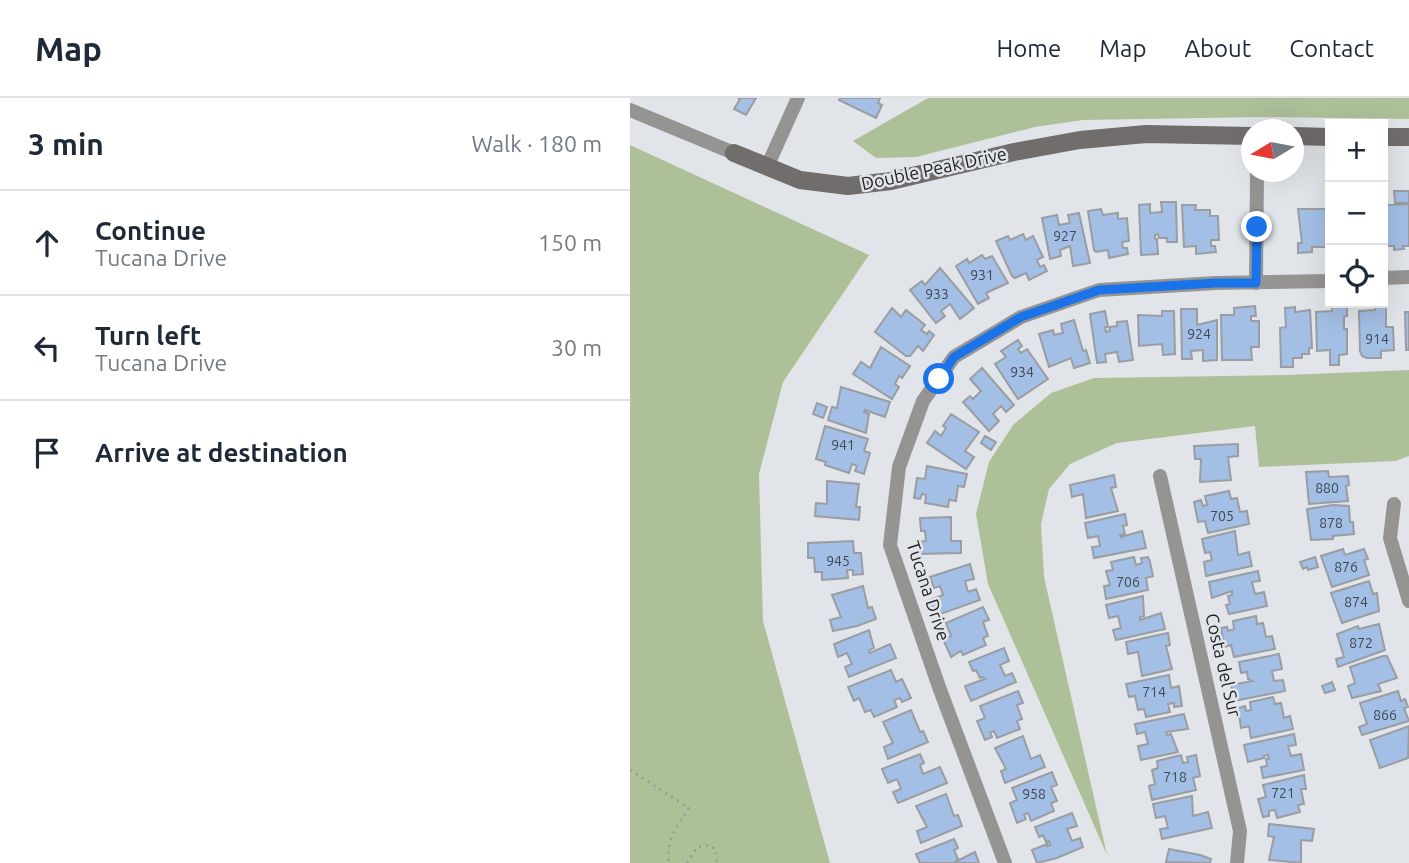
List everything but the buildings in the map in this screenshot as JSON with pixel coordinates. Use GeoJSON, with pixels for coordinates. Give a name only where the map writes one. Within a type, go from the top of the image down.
{"type":"FeatureCollection","features":[{"type":"Feature","properties":{"kind":"street"},"geometry":{"type":"LineString","coordinates":[[766,167],[798,98]]}},
{"type":"Feature","properties":{"kind":"street","name":"Double Peak Drive"},"geometry":{"type":"LineString","coordinates":[[630,110],[800,180],[848,186],[891,181],[1045,145],[1114,136],[1157,133],[1241,136]]}},
{"type":"Feature","properties":{"kind":"street"},"geometry":{"type":"LineString","coordinates":[[1304,136],[1325,137]]}},
{"type":"Feature","properties":{"kind":"street"},"geometry":{"type":"LineString","coordinates":[[1388,137],[1409,137]]}},
{"type":"Feature","properties":{"kind":"street"},"geometry":{"type":"LineString","coordinates":[[1256,283],[1257,182]]}},
{"type":"Feature","properties":{"kind":"street"},"geometry":{"type":"LineString","coordinates":[[1388,278],[1409,276]]}},
{"type":"Feature","properties":{"kind":"street","name":"Tucana Drive"},"geometry":{"type":"LineString","coordinates":[[1005,863],[939,687],[890,545],[899,467],[923,401],[954,357],[1021,317],[1099,290],[1216,283],[1325,281]]}},
{"type":"Feature","properties":{"kind":"street","name":"Costa del Sur"},"geometry":{"type":"LineString","coordinates":[[1160,476],[1240,831],[1237,863]]}},
{"type":"Feature","properties":{"kind":"street"},"geometry":{"type":"LineString","coordinates":[[1394,504],[1390,538],[1409,601]]}},
{"type":"Feature","properties":{"kind":"path"},"geometry":{"type":"LineString","coordinates":[[630,770],[689,808],[672,833],[667,849],[669,863]]}},
{"type":"Feature","properties":{"kind":"path"},"geometry":{"type":"LineString","coordinates":[[687,863],[696,848],[709,845],[715,849],[717,863]]}},
{"type":"Feature","properties":{"kind":"green space"},"geometry":{"type":"Polygon","coordinates":[[[928,98],[1409,98],[1409,119],[1261,117],[1083,120],[1035,127],[916,157],[876,158],[853,141],[928,98]]]}},
{"type":"Feature","properties":{"kind":"green space"},"geometry":{"type":"Polygon","coordinates":[[[630,145],[869,255],[783,382],[759,474],[763,621],[830,863],[630,863],[630,145]]]}},
{"type":"Feature","properties":{"kind":"green space"},"geometry":{"type":"Polygon","coordinates":[[[1409,370],[1409,456],[1396,461],[1259,467],[1255,426],[1117,443],[1070,464],[1049,489],[1041,524],[1044,577],[1107,855],[988,584],[976,514],[989,462],[1013,425],[1051,393],[1094,378],[1409,370]]]}},
{"type":"Feature","properties":{"kind":"route"},"geometry":{"type":"LineString","coordinates":[[939,379],[954,357],[1021,317],[1099,290],[1256,283],[1257,227]]}}]}
